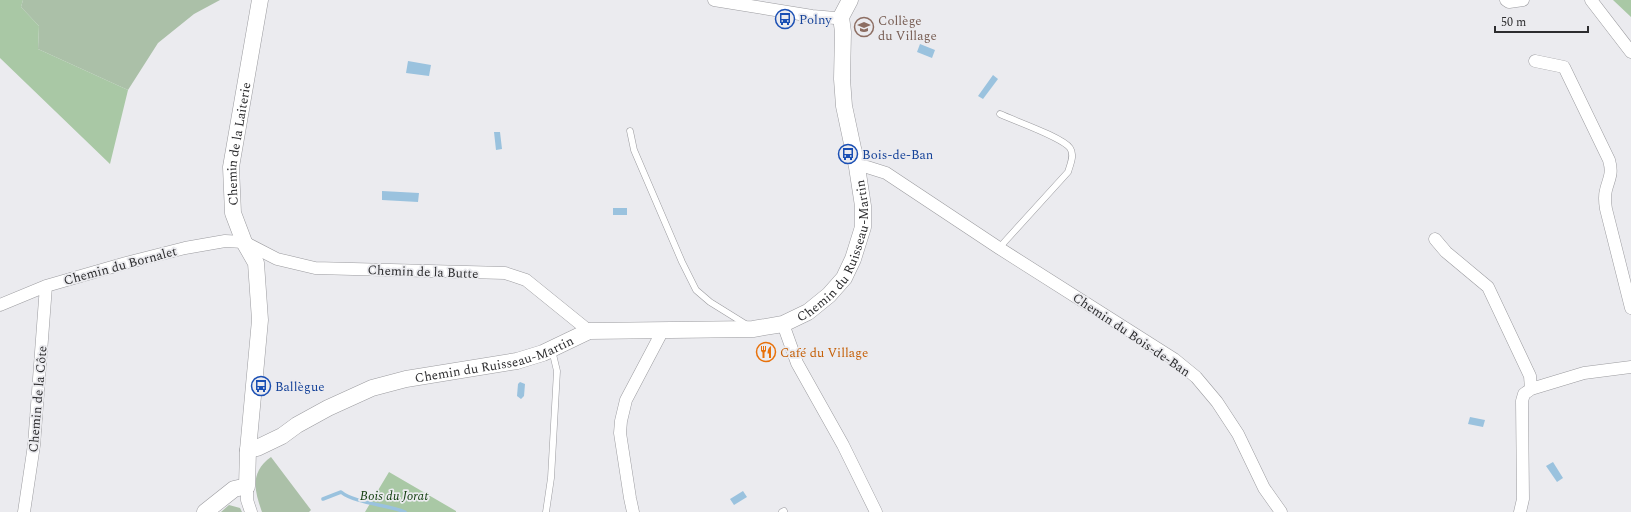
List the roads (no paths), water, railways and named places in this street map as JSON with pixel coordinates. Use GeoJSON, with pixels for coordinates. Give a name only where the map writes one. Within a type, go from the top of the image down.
{"type":"FeatureCollection","features":[{"type":"Feature","properties":{"kind":"street","name":"Chemin de la Laiterie"},"geometry":{"type":"LineString","coordinates":[[247,486],[248,450],[260,320],[256,263],[244,242],[233,213],[231,167],[260,0]]}},
{"type":"Feature","properties":{"kind":"street"},"geometry":{"type":"LineString","coordinates":[[714,0],[812,16],[835,18],[841,17],[850,0]]}},
{"type":"Feature","properties":{"kind":"street"},"geometry":{"type":"LineString","coordinates":[[1506,0],[1509,2],[1523,0]]}},
{"type":"Feature","properties":{"kind":"street"},"geometry":{"type":"LineString","coordinates":[[1591,0],[1631,52]]}},
{"type":"Feature","properties":{"kind":"street","name":"Chemin du Ruisseau-Martin"},"geometry":{"type":"LineString","coordinates":[[248,450],[257,448],[328,408],[372,388],[406,379],[517,361],[551,349],[588,331],[753,329],[783,324],[808,312],[829,295],[844,278],[854,259],[863,227],[863,206],[844,106],[842,79],[843,32],[841,17]]}},
{"type":"Feature","properties":{"kind":"street"},"geometry":{"type":"LineString","coordinates":[[1535,61],[1564,67],[1609,160],[1611,172],[1606,190],[1606,209],[1631,308]]}},
{"type":"Feature","properties":{"kind":"street","name":"Chemin du Bois-de-Ban"},"geometry":{"type":"LineString","coordinates":[[857,168],[867,167],[886,174],[1174,359],[1196,377],[1218,402],[1238,434],[1264,488],[1280,512]]}},
{"type":"Feature","properties":{"kind":"street"},"geometry":{"type":"LineString","coordinates":[[1435,239],[1446,252],[1488,287],[1530,376],[1531,389]]}},
{"type":"Feature","properties":{"kind":"street","name":"Chemin du Bornalet"},"geometry":{"type":"LineString","coordinates":[[0,305],[46,286],[126,263],[185,248],[225,241],[244,242]]}},
{"type":"Feature","properties":{"kind":"street","name":"Chemin de la Butte"},"geometry":{"type":"LineString","coordinates":[[244,242],[277,259],[315,268],[505,273],[526,280],[588,331]]}},
{"type":"Feature","properties":{"kind":"street","name":"Chemin de la Côte"},"geometry":{"type":"LineString","coordinates":[[24,512],[34,445],[46,286]]}},
{"type":"Feature","properties":{"kind":"street"},"geometry":{"type":"LineString","coordinates":[[783,324],[797,363],[843,444],[876,512]]}},
{"type":"Feature","properties":{"kind":"street"},"geometry":{"type":"LineString","coordinates":[[633,512],[621,440],[621,421],[626,400],[663,330]]}},
{"type":"Feature","properties":{"kind":"street"},"geometry":{"type":"LineString","coordinates":[[1520,512],[1523,499],[1522,401],[1524,394],[1531,389],[1584,373],[1631,367]]}},
{"type":"Feature","properties":{"kind":"street"},"geometry":{"type":"LineString","coordinates":[[205,512],[234,489],[247,486],[247,500],[251,512]]}},
{"type":"Feature","properties":{"kind":"street","name":"Chemin du Bois-de-Ban"},"geometry":{"type":"LineString","coordinates":[[1264,488],[1267,512]]}},
{"type":"Feature","properties":{"kind":"lane"},"geometry":{"type":"LineString","coordinates":[[999,248],[1068,172],[1072,159],[1071,149],[1062,141],[1000,114]]}},
{"type":"Feature","properties":{"kind":"lane"},"geometry":{"type":"LineString","coordinates":[[630,131],[634,150],[682,262],[696,290],[710,302],[753,329]]}},
{"type":"Feature","properties":{"kind":"lane"},"geometry":{"type":"LineString","coordinates":[[546,512],[551,478],[557,371],[556,362],[551,349]]}},
{"type":"Feature","properties":{"kind":"water"},"geometry":{"type":"Polygon","coordinates":[[[920,44],[935,50],[932,58],[917,52],[920,44]]]}},
{"type":"Feature","properties":{"kind":"water"},"geometry":{"type":"Polygon","coordinates":[[[408,61],[431,65],[429,76],[406,73],[408,61]]]}},
{"type":"Feature","properties":{"kind":"water"},"geometry":{"type":"Polygon","coordinates":[[[993,75],[998,79],[983,99],[978,96],[993,75]]]}},
{"type":"Feature","properties":{"kind":"water"},"geometry":{"type":"Polygon","coordinates":[[[494,132],[500,132],[502,149],[496,150],[494,132]]]}},
{"type":"Feature","properties":{"kind":"water"},"geometry":{"type":"Polygon","coordinates":[[[382,191],[419,193],[418,202],[382,200],[382,191]]]}},
{"type":"Feature","properties":{"kind":"water"},"geometry":{"type":"Polygon","coordinates":[[[613,208],[627,208],[627,215],[613,215],[613,208]]]}},
{"type":"Feature","properties":{"kind":"water"},"geometry":{"type":"Polygon","coordinates":[[[520,382],[525,384],[524,396],[521,399],[517,396],[518,384],[520,382]]]}},
{"type":"Feature","properties":{"kind":"water"},"geometry":{"type":"Polygon","coordinates":[[[1470,417],[1485,420],[1483,427],[1468,424],[1470,417]]]}},
{"type":"Feature","properties":{"kind":"water"},"geometry":{"type":"Polygon","coordinates":[[[1553,462],[1563,478],[1557,482],[1546,466],[1553,462]]]}},
{"type":"Feature","properties":{"kind":"water"},"geometry":{"type":"Polygon","coordinates":[[[743,491],[747,497],[734,505],[730,499],[743,491]]]}},
{"type":"Feature","properties":{"kind":"waterway"},"geometry":{"type":"LineString","coordinates":[[323,499],[341,492],[354,499],[405,512]]}},
{"type":"Feature","properties":{"kind":"place","name":"Polny"},"geometry":{"type":"Point","coordinates":[785,19]}},
{"type":"Feature","properties":{"kind":"place","name":"Collège du Village"},"geometry":{"type":"Point","coordinates":[864,27]}},
{"type":"Feature","properties":{"kind":"place","name":"Bois-de-Ban"},"geometry":{"type":"Point","coordinates":[848,154]}},
{"type":"Feature","properties":{"kind":"place","name":"Café du Village"},"geometry":{"type":"Point","coordinates":[766,352]}},
{"type":"Feature","properties":{"kind":"place","name":"Ballègue"},"geometry":{"type":"Point","coordinates":[261,386]}},
{"type":"Feature","properties":{"kind":"park label","name":"Bois du Jorat"},"geometry":{"type":"Point","coordinates":[394,495]}}]}
